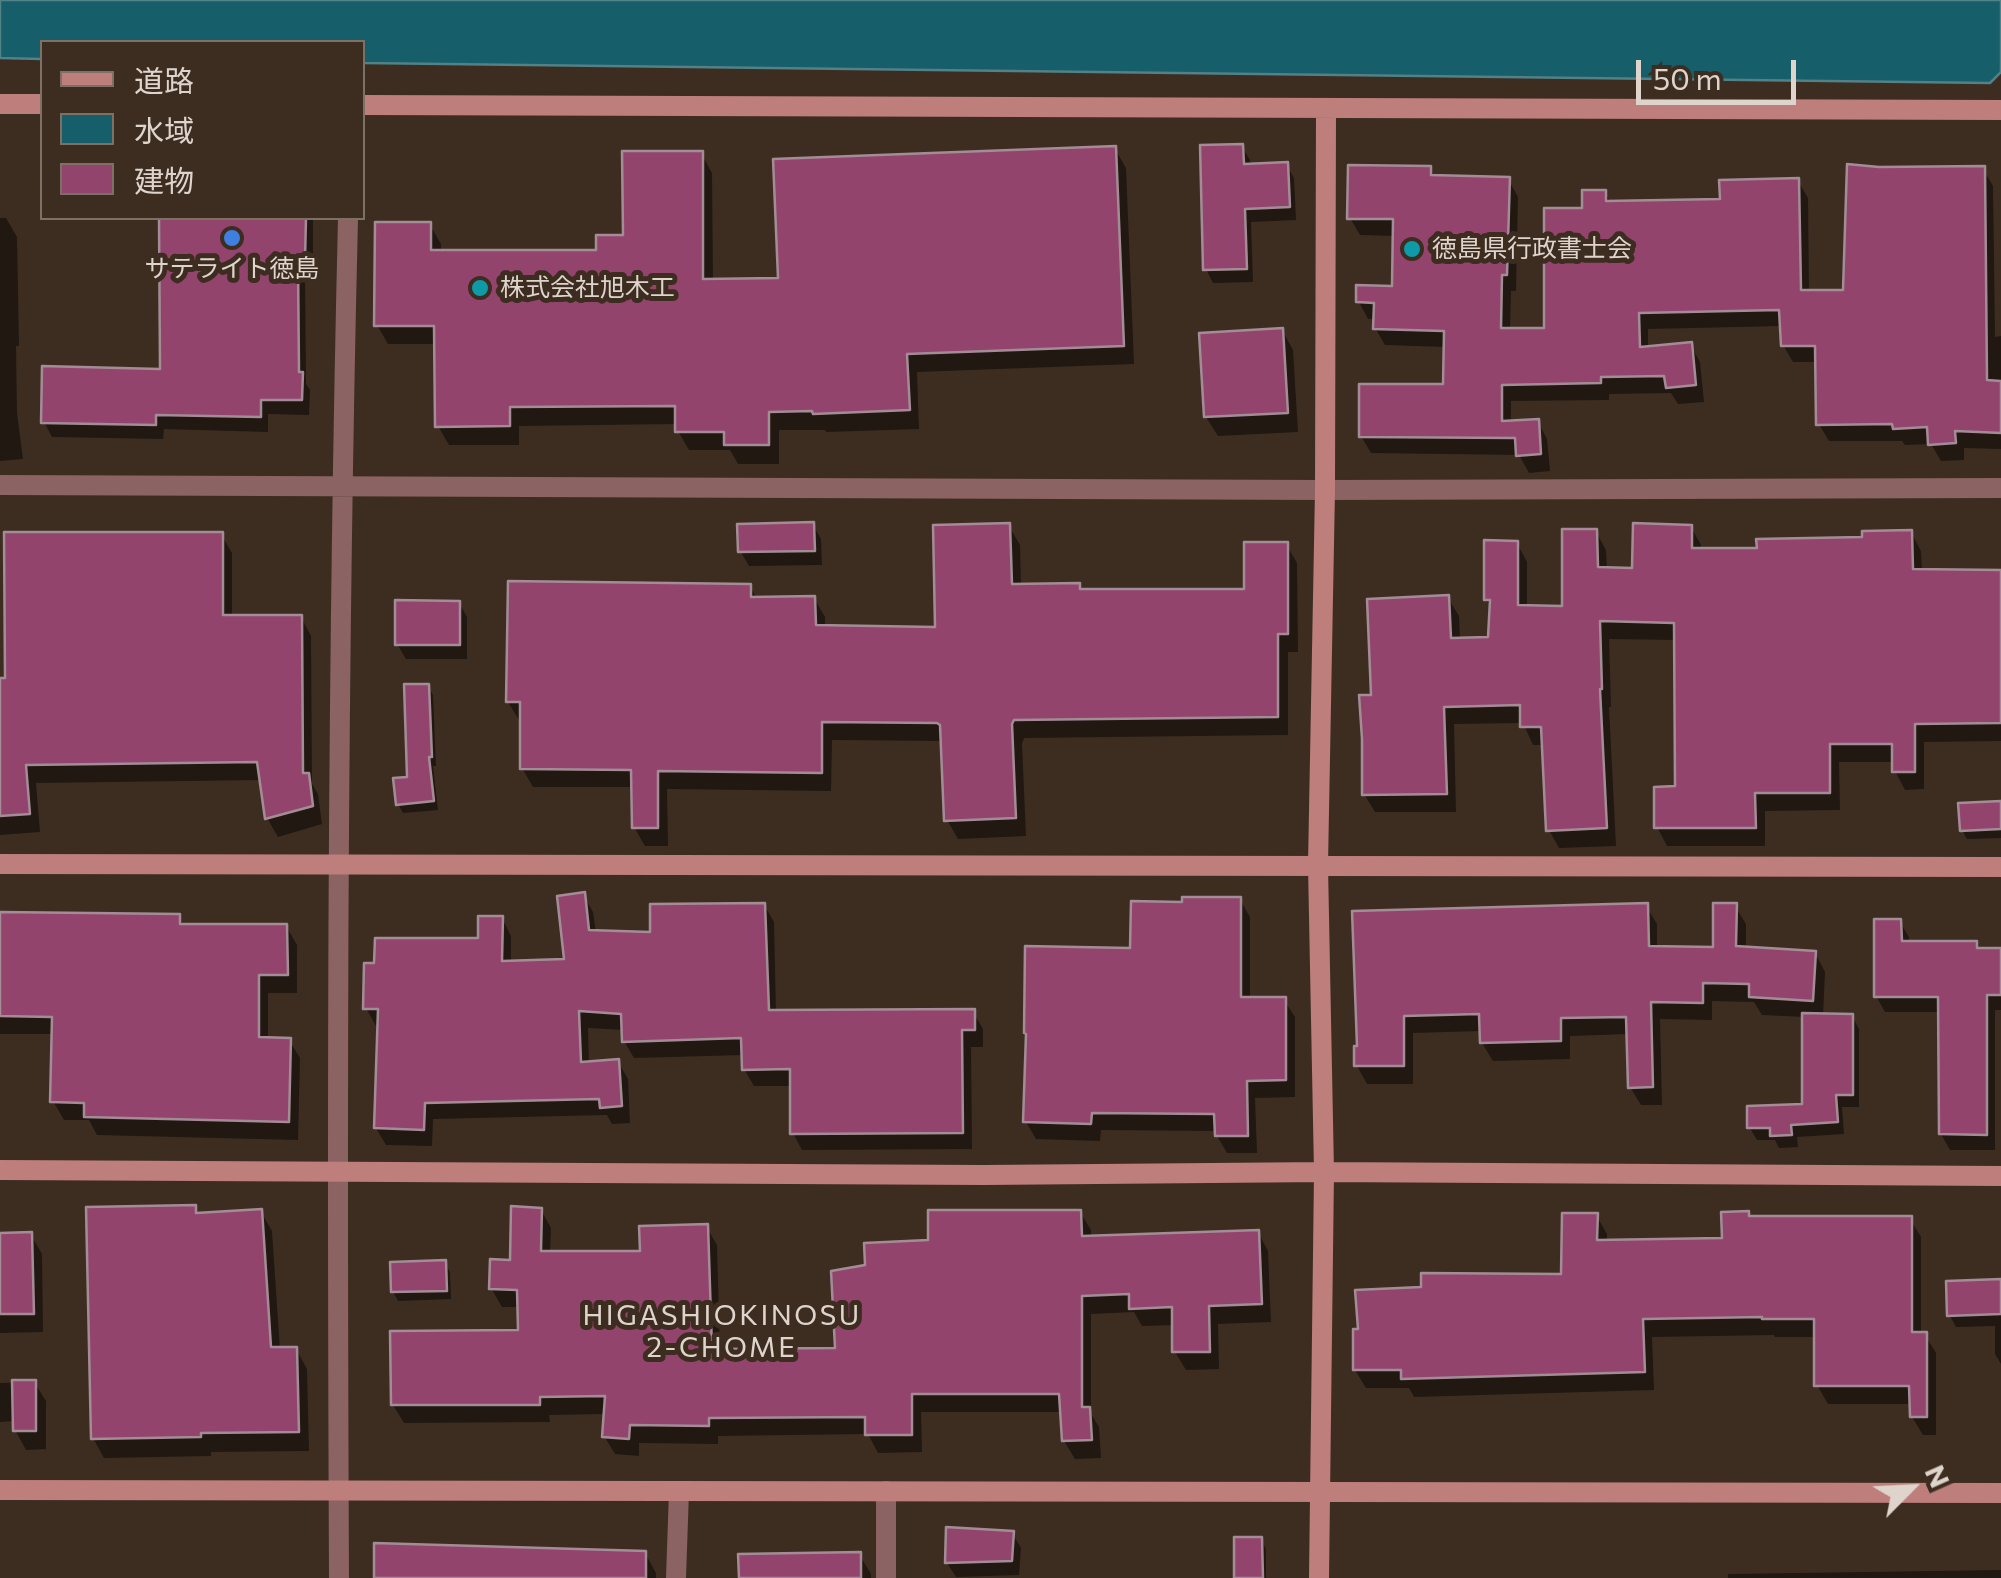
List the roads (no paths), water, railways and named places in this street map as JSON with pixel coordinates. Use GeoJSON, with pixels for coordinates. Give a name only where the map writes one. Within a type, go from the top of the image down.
{"type":"FeatureCollection","features":[{"type":"Feature","properties":{"kind":"street"},"geometry":{"type":"LineString","coordinates":[[0,106],[40,106]]}},
{"type":"Feature","properties":{"kind":"street"},"geometry":{"type":"LineString","coordinates":[[365,107],[2001,110]]}},
{"type":"Feature","properties":{"kind":"street"},"geometry":{"type":"LineString","coordinates":[[365,107],[1326,112],[2001,110]]}},
{"type":"Feature","properties":{"kind":"street"},"geometry":{"type":"LineString","coordinates":[[1319,1578],[1324,1172],[1318,864],[1325,490],[1326,112]]}},
{"type":"Feature","properties":{"kind":"street"},"geometry":{"type":"LineString","coordinates":[[339,1578],[341,487],[348,220]]}},
{"type":"Feature","properties":{"kind":"street"},"geometry":{"type":"LineString","coordinates":[[0,485],[1325,490],[2001,488]]}},
{"type":"Feature","properties":{"kind":"street"},"geometry":{"type":"LineString","coordinates":[[0,864],[2001,866]]}},
{"type":"Feature","properties":{"kind":"street"},"geometry":{"type":"LineString","coordinates":[[0,1170],[2001,1176]]}},
{"type":"Feature","properties":{"kind":"street"},"geometry":{"type":"LineString","coordinates":[[0,1490],[2001,1494]]}},
{"type":"Feature","properties":{"kind":"street"},"geometry":{"type":"LineString","coordinates":[[676,1578],[678,1491]]}},
{"type":"Feature","properties":{"kind":"street"},"geometry":{"type":"LineString","coordinates":[[886,1492],[886,1578]]}},
{"type":"Feature","properties":{"kind":"water"},"geometry":{"type":"Polygon","coordinates":[[[0,0],[2001,0],[2001,72],[1990,83],[365,63],[365,40],[40,40],[40,59],[0,58],[0,0]]]}},
{"type":"Feature","properties":{"kind":"place","name":"サテライト徳島"},"geometry":{"type":"Point","coordinates":[232,238]}},
{"type":"Feature","properties":{"kind":"place","name":"徳島県行政書士会"},"geometry":{"type":"Point","coordinates":[1412,249]}},
{"type":"Feature","properties":{"kind":"place","name":"株式会社旭木工"},"geometry":{"type":"Point","coordinates":[480,288]}},
{"type":"Feature","properties":{"kind":"district","name":"HIGASHIOKINOSU 2-CHOME"},"geometry":{"type":"Point","coordinates":[722,1332]}}]}
